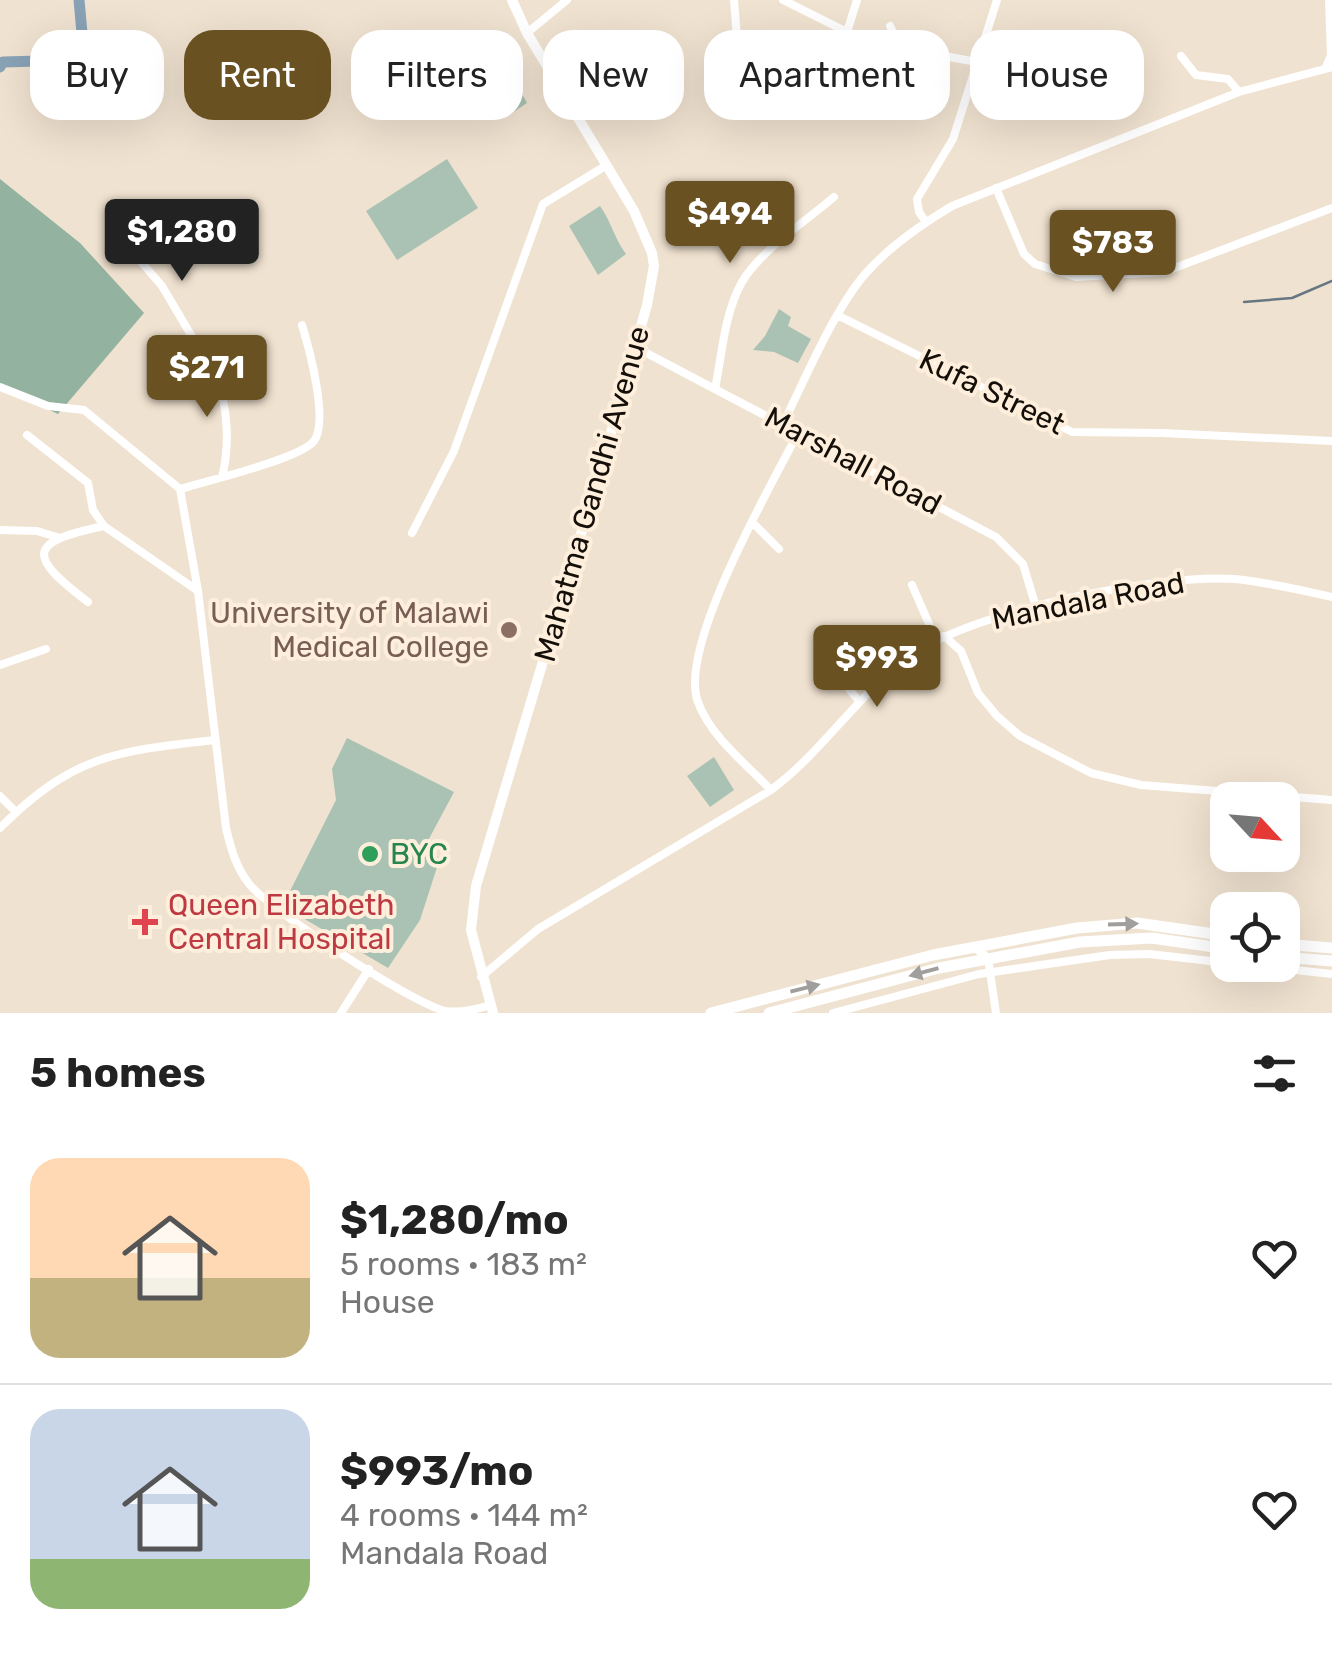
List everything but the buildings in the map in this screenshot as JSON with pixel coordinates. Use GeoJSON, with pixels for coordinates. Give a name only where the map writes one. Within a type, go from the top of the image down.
{"type":"FeatureCollection","features":[{"type":"Feature","properties":{"kind":"highway"},"geometry":{"type":"LineString","coordinates":[[710,1013],[974,946],[1122,924],[1174,926],[1210,933]]}},
{"type":"Feature","properties":{"kind":"highway"},"geometry":{"type":"LineString","coordinates":[[769,1013],[988,958],[1080,942],[1136,937],[1210,946]]}},
{"type":"Feature","properties":{"kind":"highway"},"geometry":{"type":"LineString","coordinates":[[1300,945],[1332,948]]}},
{"type":"Feature","properties":{"kind":"highway"},"geometry":{"type":"LineString","coordinates":[[1300,958],[1332,961]]}},
{"type":"Feature","properties":{"kind":"main road","name":"Mahatma Gandhi Avenue"},"geometry":{"type":"LineString","coordinates":[[492,1009],[471,930],[476,886],[652,285],[652,253],[634,211],[527,34],[512,0]]}},
{"type":"Feature","properties":{"kind":"street"},"geometry":{"type":"LineString","coordinates":[[527,34],[568,0]]}},
{"type":"Feature","properties":{"kind":"street"},"geometry":{"type":"LineString","coordinates":[[734,0],[736,30]]}},
{"type":"Feature","properties":{"kind":"street"},"geometry":{"type":"LineString","coordinates":[[782,0],[847,32],[857,0]]}},
{"type":"Feature","properties":{"kind":"street"},"geometry":{"type":"LineString","coordinates":[[986,30],[996,0]]}},
{"type":"Feature","properties":{"kind":"street"},"geometry":{"type":"LineString","coordinates":[[782,424],[867,271],[926,222],[952,206],[1238,92],[1329,67],[1329,0]]}},
{"type":"Feature","properties":{"kind":"street"},"geometry":{"type":"LineString","coordinates":[[890,26],[892,30]]}},
{"type":"Feature","properties":{"kind":"street"},"geometry":{"type":"LineString","coordinates":[[1181,56],[1196,75],[1228,78],[1238,92]]}},
{"type":"Feature","properties":{"kind":"street"},"geometry":{"type":"LineString","coordinates":[[926,222],[917,199],[953,139],[970,82]]}},
{"type":"Feature","properties":{"kind":"street"},"geometry":{"type":"LineString","coordinates":[[412,533],[454,451],[543,204],[606,165]]}},
{"type":"Feature","properties":{"kind":"street"},"geometry":{"type":"LineString","coordinates":[[996,188],[1024,254],[1036,264],[1076,277],[1164,272],[1332,208]]}},
{"type":"Feature","properties":{"kind":"street"},"geometry":{"type":"LineString","coordinates":[[715,389],[726,330],[741,284],[752,268],[834,197]]}},
{"type":"Feature","properties":{"kind":"street"},"geometry":{"type":"LineString","coordinates":[[112,228],[162,286],[217,379],[227,432],[222,477]]}},
{"type":"Feature","properties":{"kind":"street","name":"Kufa Street"},"geometry":{"type":"LineString","coordinates":[[839,316],[1072,432],[1162,432],[1332,441]]}},
{"type":"Feature","properties":{"kind":"street"},"geometry":{"type":"LineString","coordinates":[[180,489],[303,449],[317,435],[314,372],[302,325]]}},
{"type":"Feature","properties":{"kind":"street","name":"Marshall Road"},"geometry":{"type":"LineString","coordinates":[[636,347],[996,537],[1023,564],[1036,607]]}},
{"type":"Feature","properties":{"kind":"street"},"geometry":{"type":"LineString","coordinates":[[0,386],[41,404],[84,410],[180,489],[198,592],[226,828],[240,871],[275,908],[438,1009],[492,1009]]}},
{"type":"Feature","properties":{"kind":"street"},"geometry":{"type":"LineString","coordinates":[[771,790],[704,715],[694,683],[722,586],[798,433]]}},
{"type":"Feature","properties":{"kind":"street"},"geometry":{"type":"LineString","coordinates":[[27,436],[88,482],[93,510],[104,526],[198,592]]}},
{"type":"Feature","properties":{"kind":"street"},"geometry":{"type":"LineString","coordinates":[[752,522],[779,549]]}},
{"type":"Feature","properties":{"kind":"street"},"geometry":{"type":"LineString","coordinates":[[88,602],[44,565],[46,546],[104,526]]}},
{"type":"Feature","properties":{"kind":"street"},"geometry":{"type":"LineString","coordinates":[[0,530],[60,538]]}},
{"type":"Feature","properties":{"kind":"street","name":"Mandala Road"},"geometry":{"type":"LineString","coordinates":[[481,977],[538,929],[771,790],[901,664],[966,625],[1124,589],[1203,580],[1234,579],[1332,597]]}},
{"type":"Feature","properties":{"kind":"street"},"geometry":{"type":"LineString","coordinates":[[912,586],[940,638],[961,651]]}},
{"type":"Feature","properties":{"kind":"street"},"geometry":{"type":"LineString","coordinates":[[966,625],[961,651],[978,693],[997,716],[1020,736],[1091,774],[1141,785],[1332,800]]}},
{"type":"Feature","properties":{"kind":"street"},"geometry":{"type":"LineString","coordinates":[[0,665],[46,649]]}},
{"type":"Feature","properties":{"kind":"street"},"geometry":{"type":"LineString","coordinates":[[839,660],[848,688],[858,702]]}},
{"type":"Feature","properties":{"kind":"street"},"geometry":{"type":"LineString","coordinates":[[0,828],[57,780],[91,761],[151,747],[214,740]]}},
{"type":"Feature","properties":{"kind":"street"},"geometry":{"type":"LineString","coordinates":[[0,796],[16,812]]}},
{"type":"Feature","properties":{"kind":"street"},"geometry":{"type":"LineString","coordinates":[[974,946],[988,958],[996,1013]]}},
{"type":"Feature","properties":{"kind":"street"},"geometry":{"type":"LineString","coordinates":[[833,1013],[990,973],[1122,954],[1210,961]]}},
{"type":"Feature","properties":{"kind":"street"},"geometry":{"type":"LineString","coordinates":[[341,1013],[370,970]]}},
{"type":"Feature","properties":{"kind":"street"},"geometry":{"type":"LineString","coordinates":[[1300,971],[1332,974]]}},
{"type":"Feature","properties":{"kind":"green space"},"geometry":{"type":"Polygon","coordinates":[[[447,159],[478,208],[397,260],[366,211],[447,159]]]}},
{"type":"Feature","properties":{"kind":"green space"},"geometry":{"type":"Polygon","coordinates":[[[0,179],[80,243],[144,313],[58,414],[0,387],[0,179]]]}},
{"type":"Feature","properties":{"kind":"green space"},"geometry":{"type":"Polygon","coordinates":[[[600,206],[626,254],[598,275],[569,226],[600,206]]]}},
{"type":"Feature","properties":{"kind":"green space"},"geometry":{"type":"Polygon","coordinates":[[[779,309],[791,317],[788,326],[811,339],[798,363],[774,352],[753,350],[779,309]]]}},
{"type":"Feature","properties":{"kind":"green space","name":"BYC"},"geometry":{"type":"Polygon","coordinates":[[[347,738],[454,792],[423,850],[440,858],[420,920],[388,968],[296,914],[288,895],[336,800],[332,769],[347,738]]]}},
{"type":"Feature","properties":{"kind":"green space"},"geometry":{"type":"Polygon","coordinates":[[[714,757],[734,790],[710,807],[687,776],[714,757]]]}},
{"type":"Feature","properties":{"kind":"waterway"},"geometry":{"type":"LineString","coordinates":[[0,67],[3,62],[39,61],[82,33],[79,0]]}},
{"type":"Feature","properties":{"kind":"waterway"},"geometry":{"type":"LineString","coordinates":[[1244,302],[1292,298],[1332,281]]}},
{"type":"Feature","properties":{"kind":"place","name":"University of Malawi Medical College"},"geometry":{"type":"Point","coordinates":[509,630]}},
{"type":"Feature","properties":{"kind":"place","name":"BYC"},"geometry":{"type":"Point","coordinates":[370,854]}},
{"type":"Feature","properties":{"kind":"place","name":"Queen Elizabeth Central Hospital"},"geometry":{"type":"Point","coordinates":[145,922]}}]}
